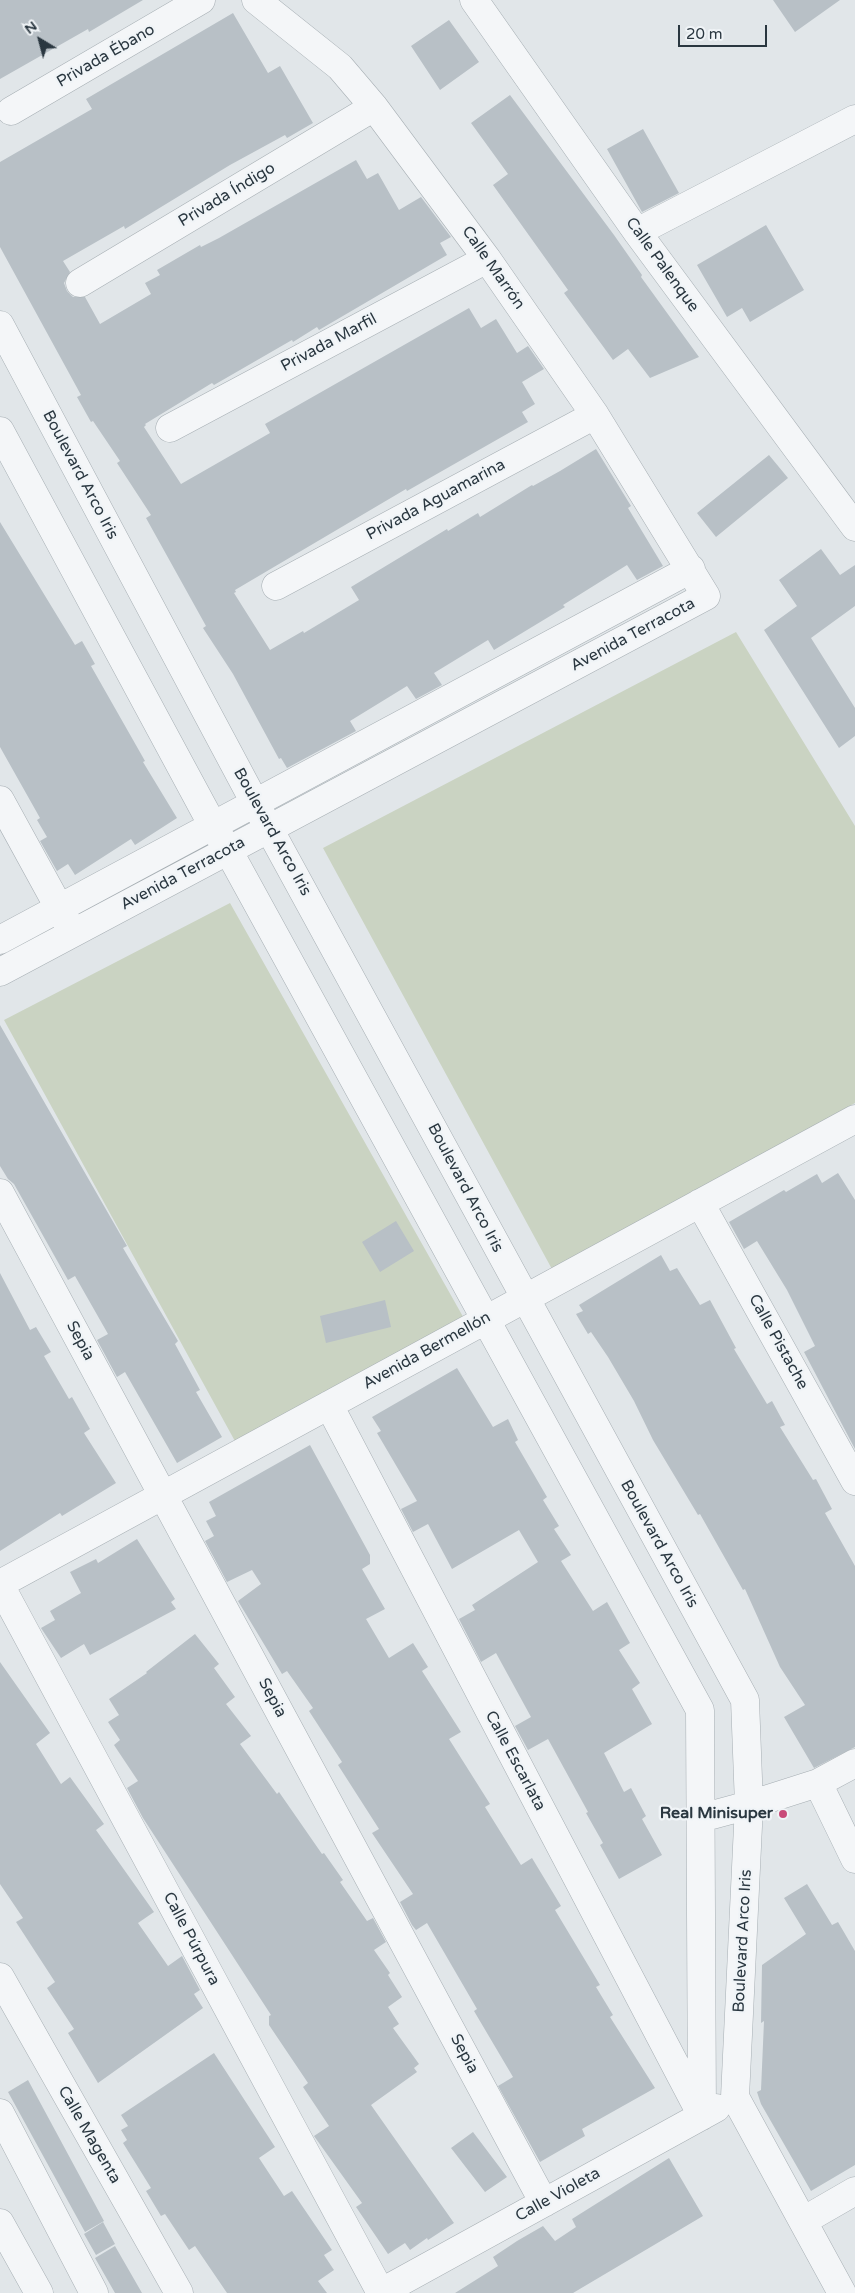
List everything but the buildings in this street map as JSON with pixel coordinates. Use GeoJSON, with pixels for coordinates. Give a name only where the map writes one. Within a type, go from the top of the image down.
{"type":"FeatureCollection","features":[{"type":"Feature","properties":{"kind":"street","name":"Privada Ébano"},"geometry":{"type":"LineString","coordinates":[[11,111],[201,0]]}},
{"type":"Feature","properties":{"kind":"street","name":"Calle Marrón"},"geometry":{"type":"LineString","coordinates":[[256,0],[340,67],[374,107],[487,258],[595,415],[691,569]]}},
{"type":"Feature","properties":{"kind":"street","name":"Calle Palenque"},"geometry":{"type":"LineString","coordinates":[[474,0],[637,232],[855,527]]}},
{"type":"Feature","properties":{"kind":"street","name":"Privada Índigo"},"geometry":{"type":"LineString","coordinates":[[80,282],[374,107]]}},
{"type":"Feature","properties":{"kind":"street"},"geometry":{"type":"LineString","coordinates":[[637,232],[855,119]]}},
{"type":"Feature","properties":{"kind":"street","name":"Privada Marfil"},"geometry":{"type":"LineString","coordinates":[[170,428],[487,258]]}},
{"type":"Feature","properties":{"kind":"street","name":"Boulevard Arco Iris"},"geometry":{"type":"LineString","coordinates":[[0,325],[255,803],[524,1299],[745,1700],[749,1805],[735,2097]]}},
{"type":"Feature","properties":{"kind":"street","name":"Privada Aguamarina"},"geometry":{"type":"LineString","coordinates":[[276,586],[595,415]]}},
{"type":"Feature","properties":{"kind":"street"},"geometry":{"type":"LineString","coordinates":[[0,432],[213,826],[487,1319],[700,1710],[702,2116]]}},
{"type":"Feature","properties":{"kind":"street","name":"Avenida Terracota"},"geometry":{"type":"LineString","coordinates":[[0,940],[691,569],[706,596],[0,972]]}},
{"type":"Feature","properties":{"kind":"street"},"geometry":{"type":"LineString","coordinates":[[0,800],[73,933]]}},
{"type":"Feature","properties":{"kind":"street","name":"Avenida Bermellón"},"geometry":{"type":"LineString","coordinates":[[0,1584],[855,1119]]}},
{"type":"Feature","properties":{"kind":"street","name":"Sepia"},"geometry":{"type":"LineString","coordinates":[[0,1193],[544,2203]]}},
{"type":"Feature","properties":{"kind":"street","name":"Calle Pistache"},"geometry":{"type":"LineString","coordinates":[[700,1203],[855,1481]]}},
{"type":"Feature","properties":{"kind":"street","name":"Calle Escarlata"},"geometry":{"type":"LineString","coordinates":[[328,1405],[702,2116]]}},
{"type":"Feature","properties":{"kind":"street","name":"Calle Púrpura"},"geometry":{"type":"LineString","coordinates":[[0,1584],[381,2293]]}},
{"type":"Feature","properties":{"kind":"street"},"geometry":{"type":"LineString","coordinates":[[701,1818],[818,1783],[855,1764]]}},
{"type":"Feature","properties":{"kind":"street"},"geometry":{"type":"LineString","coordinates":[[818,1783],[855,1859]]}},
{"type":"Feature","properties":{"kind":"street","name":"Calle Magenta"},"geometry":{"type":"LineString","coordinates":[[0,1977],[179,2293]]}},
{"type":"Feature","properties":{"kind":"street"},"geometry":{"type":"LineString","coordinates":[[735,2097],[842,2293]]}},
{"type":"Feature","properties":{"kind":"street","name":"Calle Violeta"},"geometry":{"type":"LineString","coordinates":[[381,2293],[735,2097]]}},
{"type":"Feature","properties":{"kind":"street"},"geometry":{"type":"LineString","coordinates":[[0,2114],[94,2293]]}},
{"type":"Feature","properties":{"kind":"street"},"geometry":{"type":"LineString","coordinates":[[803,2221],[855,2191]]}},
{"type":"Feature","properties":{"kind":"street"},"geometry":{"type":"LineString","coordinates":[[0,2222],[39,2293]]}},
{"type":"Feature","properties":{"kind":"green space"},"geometry":{"type":"Polygon","coordinates":[[[736,632],[855,826],[855,1103],[553,1271],[323,848],[736,632]]]}},
{"type":"Feature","properties":{"kind":"green space"},"geometry":{"type":"Polygon","coordinates":[[[230,903],[466,1322],[236,1443],[4,1020],[230,903]]]}},
{"type":"Feature","properties":{"kind":"place","name":"Real Minisuper"},"geometry":{"type":"Point","coordinates":[783,1814]}}]}
